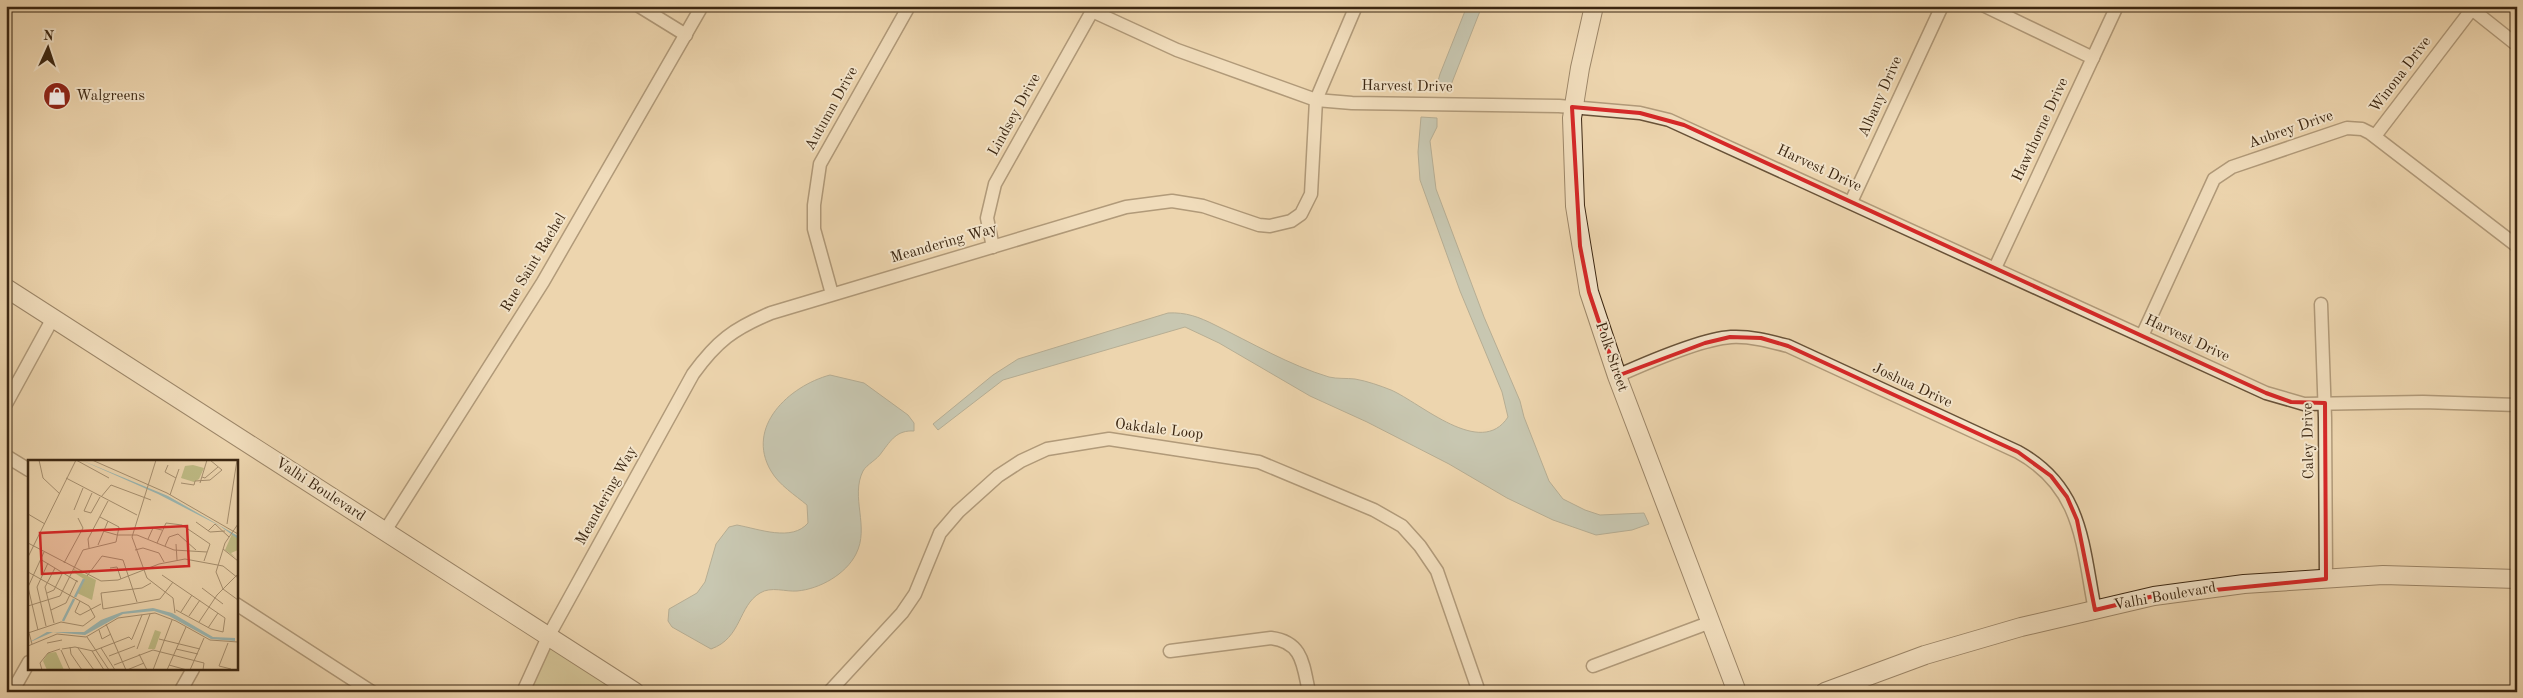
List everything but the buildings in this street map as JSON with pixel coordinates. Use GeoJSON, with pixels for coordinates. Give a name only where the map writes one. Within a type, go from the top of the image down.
{"type":"FeatureCollection","features":[{"type":"Feature","properties":{"kind":"street"},"geometry":{"type":"LineString","coordinates":[[639,6],[686,35]]}},
{"type":"Feature","properties":{"kind":"street","name":"Rue Saint Rachel"},"geometry":{"type":"LineString","coordinates":[[385,531],[543,282],[702,6]]}},
{"type":"Feature","properties":{"kind":"street","name":"Autumn Drive"},"geometry":{"type":"LineString","coordinates":[[832,294],[814,229],[814,205],[820,164],[910,6]]}},
{"type":"Feature","properties":{"kind":"street","name":"Meandering Way"},"geometry":{"type":"LineString","coordinates":[[523,692],[548,636],[693,374],[705,358],[731,332],[753,321],[832,294],[1126,207],[1172,201],[1203,206],[1259,225],[1282,225],[1292,221],[1301,214],[1312,194],[1316,100],[1356,6]]}},
{"type":"Feature","properties":{"kind":"street","name":"Polk Street"},"geometry":{"type":"LineString","coordinates":[[1594,6],[1572,107],[1571,154],[1580,246],[1589,292],[1617,376],[1737,692]]}},
{"type":"Feature","properties":{"kind":"street","name":"Albany Drive"},"geometry":{"type":"LineString","coordinates":[[1851,202],[1942,6]]}},
{"type":"Feature","properties":{"kind":"street"},"geometry":{"type":"LineString","coordinates":[[1985,6],[2093,58]]}},
{"type":"Feature","properties":{"kind":"street","name":"Hawthorne Drive"},"geometry":{"type":"LineString","coordinates":[[1995,268],[2117,6]]}},
{"type":"Feature","properties":{"kind":"street"},"geometry":{"type":"LineString","coordinates":[[2470,7],[2517,46]]}},
{"type":"Feature","properties":{"kind":"street","name":"Winona Drive"},"geometry":{"type":"LineString","coordinates":[[2374,136],[2470,7]]}},
{"type":"Feature","properties":{"kind":"street","name":"Harvest Drive"},"geometry":{"type":"LineString","coordinates":[[1093,9],[1177,50],[1316,100],[1352,103],[1572,107],[1640,113],[1669,120],[2278,398],[2304,404],[2423,402],[2517,405]]}},
{"type":"Feature","properties":{"kind":"street","name":"Lindsey Drive"},"geometry":{"type":"LineString","coordinates":[[993,247],[987,218],[995,184],[1093,9]]}},
{"type":"Feature","properties":{"kind":"street","name":"Aubrey Drive"},"geometry":{"type":"LineString","coordinates":[[2142,336],[2214,179],[2232,167],[2347,128],[2362,129],[2374,136],[2517,246]]}},
{"type":"Feature","properties":{"kind":"street","name":"Valhi Boulevard"},"geometry":{"type":"LineString","coordinates":[[6,288],[635,692]]}},
{"type":"Feature","properties":{"kind":"street","name":"Caley Drive"},"geometry":{"type":"LineString","coordinates":[[2321,304],[2326,578]]}},
{"type":"Feature","properties":{"kind":"street"},"geometry":{"type":"LineString","coordinates":[[6,404],[54,318]]}},
{"type":"Feature","properties":{"kind":"street","name":"Joshua Drive"},"geometry":{"type":"LineString","coordinates":[[1617,376],[1705,343],[1730,337],[1762,338],[1788,346],[2018,452],[2032,460],[2051,476],[2067,497],[2077,520],[2096,610]]}},
{"type":"Feature","properties":{"kind":"street","name":"Oakdale Loop"},"geometry":{"type":"LineString","coordinates":[[829,692],[902,613],[915,594],[940,533],[965,506],[998,476],[1038,453],[1077,442],[1109,439],[1260,462],[1374,510],[1402,526],[1420,546],[1437,571],[1479,692]]}},
{"type":"Feature","properties":{"kind":"street"},"geometry":{"type":"LineString","coordinates":[[6,456],[28,469]]}},
{"type":"Feature","properties":{"kind":"street","name":"Valhi Boulevard"},"geometry":{"type":"LineString","coordinates":[[1825,692],[1925,655],[2020,627],[2154,596],[2234,585],[2383,575],[2517,579]]}},
{"type":"Feature","properties":{"kind":"street"},"geometry":{"type":"LineString","coordinates":[[238,605],[355,687],[372,692]]}},
{"type":"Feature","properties":{"kind":"street"},"geometry":{"type":"LineString","coordinates":[[1593,666],[1711,622]]}},
{"type":"Feature","properties":{"kind":"street"},"geometry":{"type":"LineString","coordinates":[[1170,651],[1271,638],[1284,640],[1295,647],[1301,659],[1309,692]]}},
{"type":"Feature","properties":{"kind":"street"},"geometry":{"type":"LineString","coordinates":[[12,692],[28,664]]}},
{"type":"Feature","properties":{"kind":"street"},"geometry":{"type":"LineString","coordinates":[[180,692],[192,670]]}},
{"type":"Feature","properties":{"kind":"highlighted area"},"geometry":{"type":"Polygon","coordinates":[[[1572,107],[1640,113],[1684,125],[2266,393],[2291,402],[2325,403],[2326,579],[2154,596],[2095,610],[2077,520],[2067,497],[2051,476],[2018,452],[1788,346],[1761,338],[1730,337],[1705,343],[1617,376],[1589,292],[1580,246],[1572,107]]]}},
{"type":"Feature","properties":{"kind":"shaded area"},"geometry":{"type":"Polygon","coordinates":[[[547,639],[632,692],[528,692],[547,639]]]}},
{"type":"Feature","properties":{"kind":"water"},"geometry":{"type":"Polygon","coordinates":[[[1467,6],[1482,6],[1449,90],[1436,88],[1440,74],[1467,6]]]}},
{"type":"Feature","properties":{"kind":"water"},"geometry":{"type":"Polygon","coordinates":[[[1421,117],[1437,118],[1437,127],[1430,141],[1436,189],[1484,317],[1520,401],[1524,417],[1549,481],[1563,499],[1585,510],[1600,515],[1644,513],[1649,524],[1632,530],[1596,535],[1553,520],[1507,498],[1449,464],[1367,422],[1310,396],[1219,343],[1185,327],[1003,380],[938,430],[933,424],[993,375],[1018,359],[1168,313],[1175,313],[1187,314],[1203,320],[1314,372],[1332,378],[1360,380],[1391,390],[1451,424],[1467,430],[1483,432],[1496,428],[1508,417],[1502,392],[1460,291],[1420,180],[1418,152],[1421,117]]]}},
{"type":"Feature","properties":{"kind":"water"},"geometry":{"type":"Polygon","coordinates":[[[830,375],[864,383],[908,415],[914,423],[914,431],[903,432],[895,437],[863,471],[858,491],[861,523],[860,544],[852,561],[846,568],[823,584],[806,590],[769,590],[760,593],[747,606],[729,637],[711,649],[672,627],[668,621],[669,609],[697,593],[705,582],[716,544],[729,527],[737,525],[775,533],[784,533],[801,529],[808,523],[807,505],[783,485],[771,471],[764,455],[763,439],[767,424],[786,399],[800,388],[830,375]]]}},
{"type":"Feature","properties":{"kind":"place","name":"Walgreens"},"geometry":{"type":"Point","coordinates":[57,96]}}]}
